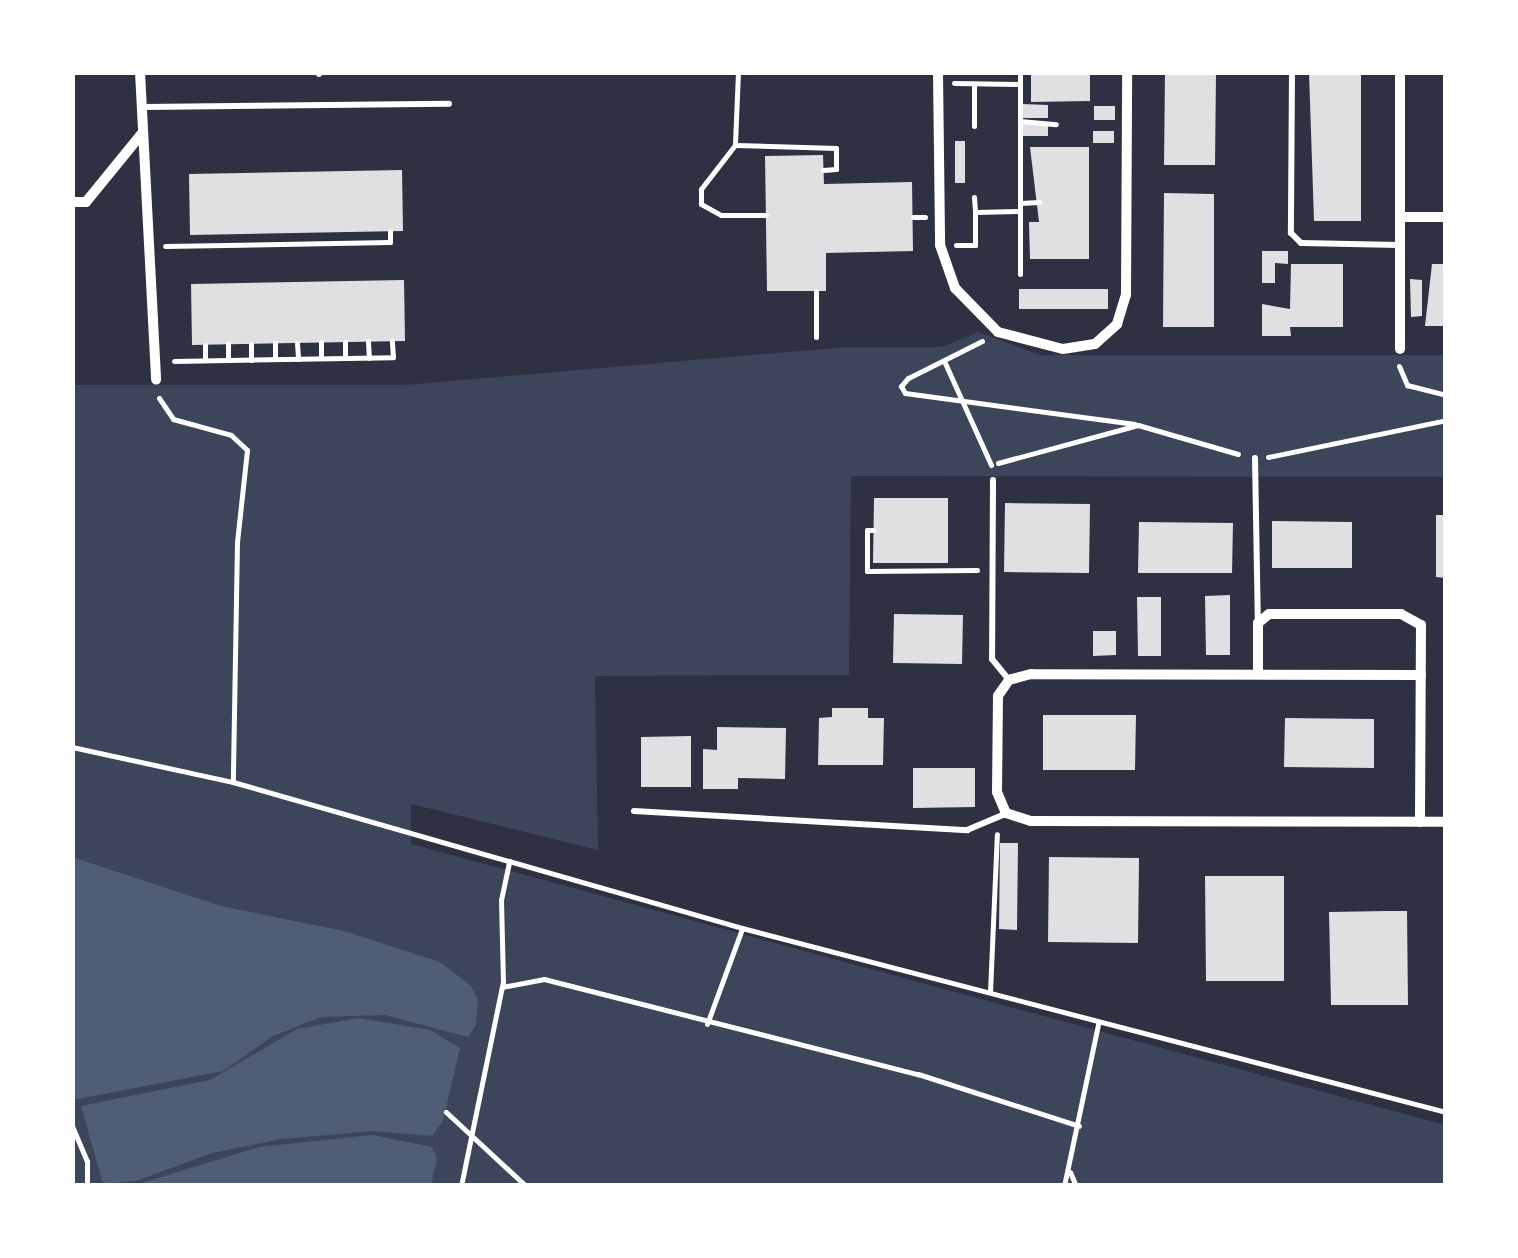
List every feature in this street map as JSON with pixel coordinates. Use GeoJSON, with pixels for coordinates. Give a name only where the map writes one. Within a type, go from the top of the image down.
{"type":"FeatureCollection","features":[{"type":"Feature","properties":{"kind":"street"},"geometry":{"type":"LineString","coordinates":[[140,72],[151,362],[156,380]]}},
{"type":"Feature","properties":{"kind":"street"},"geometry":{"type":"LineString","coordinates":[[938,78],[940,246],[955,288],[998,332],[1063,349],[1095,344],[1118,324],[1126,296],[1127,72]]}},
{"type":"Feature","properties":{"kind":"street"},"geometry":{"type":"LineString","coordinates":[[1400,72],[1400,349]]}},
{"type":"Feature","properties":{"kind":"street"},"geometry":{"type":"LineString","coordinates":[[72,202],[86,202],[143,132]]}},
{"type":"Feature","properties":{"kind":"street"},"geometry":{"type":"LineString","coordinates":[[1400,217],[1446,217]]}},
{"type":"Feature","properties":{"kind":"street"},"geometry":{"type":"LineString","coordinates":[[1258,674],[1258,622],[1269,614],[1401,614],[1420,625],[1420,822]]}},
{"type":"Feature","properties":{"kind":"street"},"geometry":{"type":"LineString","coordinates":[[1421,675],[1032,674],[1009,680],[998,696],[996,792],[1006,813],[1031,821],[1446,822]]}},
{"type":"Feature","properties":{"kind":"lane"},"geometry":{"type":"LineString","coordinates":[[1292,72],[1291,233],[1301,243],[1399,246]]}},
{"type":"Feature","properties":{"kind":"lane"},"geometry":{"type":"LineString","coordinates":[[142,107],[449,104]]}},
{"type":"Feature","properties":{"kind":"lane"},"geometry":{"type":"LineString","coordinates":[[1255,458],[1258,622]]}},
{"type":"Feature","properties":{"kind":"lane"},"geometry":{"type":"LineString","coordinates":[[992,480],[992,659],[1009,680]]}},
{"type":"Feature","properties":{"kind":"lane"},"geometry":{"type":"LineString","coordinates":[[634,811],[967,830],[1006,813]]}},
{"type":"Feature","properties":{"kind":"path"},"geometry":{"type":"LineString","coordinates":[[738,72],[735,146],[701,188],[701,204],[721,215],[766,215]]}},
{"type":"Feature","properties":{"kind":"path"},"geometry":{"type":"LineString","coordinates":[[1020,72],[1020,274]]}},
{"type":"Feature","properties":{"kind":"path"},"geometry":{"type":"LineString","coordinates":[[938,78],[974,84],[1020,84]]}},
{"type":"Feature","properties":{"kind":"path"},"geometry":{"type":"LineString","coordinates":[[974,84],[974,126]]}},
{"type":"Feature","properties":{"kind":"path"},"geometry":{"type":"LineString","coordinates":[[1020,121],[1056,124]]}},
{"type":"Feature","properties":{"kind":"path"},"geometry":{"type":"LineString","coordinates":[[735,146],[836,148],[836,169],[824,170]]}},
{"type":"Feature","properties":{"kind":"path"},"geometry":{"type":"LineString","coordinates":[[940,246],[975,245],[974,197]]}},
{"type":"Feature","properties":{"kind":"path"},"geometry":{"type":"LineString","coordinates":[[1020,202],[1039,202]]}},
{"type":"Feature","properties":{"kind":"path"},"geometry":{"type":"LineString","coordinates":[[975,212],[1020,212]]}},
{"type":"Feature","properties":{"kind":"path"},"geometry":{"type":"LineString","coordinates":[[147,247],[390,242],[390,231]]}},
{"type":"Feature","properties":{"kind":"path"},"geometry":{"type":"LineString","coordinates":[[319,232],[319,244]]}},
{"type":"Feature","properties":{"kind":"path"},"geometry":{"type":"LineString","coordinates":[[344,232],[344,243]]}},
{"type":"Feature","properties":{"kind":"path"},"geometry":{"type":"LineString","coordinates":[[367,232],[367,243]]}},
{"type":"Feature","properties":{"kind":"path"},"geometry":{"type":"LineString","coordinates":[[272,233],[272,244]]}},
{"type":"Feature","properties":{"kind":"path"},"geometry":{"type":"LineString","coordinates":[[296,233],[296,244]]}},
{"type":"Feature","properties":{"kind":"path"},"geometry":{"type":"LineString","coordinates":[[203,234],[204,246]]}},
{"type":"Feature","properties":{"kind":"path"},"geometry":{"type":"LineString","coordinates":[[225,234],[225,245]]}},
{"type":"Feature","properties":{"kind":"path"},"geometry":{"type":"LineString","coordinates":[[249,234],[249,245]]}},
{"type":"Feature","properties":{"kind":"path"},"geometry":{"type":"LineString","coordinates":[[816,291],[816,337]]}},
{"type":"Feature","properties":{"kind":"path"},"geometry":{"type":"LineString","coordinates":[[998,332],[901,386],[914,396],[1138,425],[1255,458],[1446,420]]}},
{"type":"Feature","properties":{"kind":"path"},"geometry":{"type":"LineString","coordinates":[[368,341],[368,358]]}},
{"type":"Feature","properties":{"kind":"path"},"geometry":{"type":"LineString","coordinates":[[151,362],[393,357],[392,341]]}},
{"type":"Feature","properties":{"kind":"path"},"geometry":{"type":"LineString","coordinates":[[297,342],[298,359]]}},
{"type":"Feature","properties":{"kind":"path"},"geometry":{"type":"LineString","coordinates":[[321,342],[321,358]]}},
{"type":"Feature","properties":{"kind":"path"},"geometry":{"type":"LineString","coordinates":[[345,342],[345,358]]}},
{"type":"Feature","properties":{"kind":"path"},"geometry":{"type":"LineString","coordinates":[[274,343],[275,359]]}},
{"type":"Feature","properties":{"kind":"path"},"geometry":{"type":"LineString","coordinates":[[228,344],[228,360]]}},
{"type":"Feature","properties":{"kind":"path"},"geometry":{"type":"LineString","coordinates":[[250,344],[251,360]]}},
{"type":"Feature","properties":{"kind":"path"},"geometry":{"type":"LineString","coordinates":[[205,345],[205,360]]}},
{"type":"Feature","properties":{"kind":"path"},"geometry":{"type":"LineString","coordinates":[[1400,349],[1399,376],[1406,385],[1446,394]]}},
{"type":"Feature","properties":{"kind":"path"},"geometry":{"type":"LineString","coordinates":[[945,363],[991,466],[1138,425]]}},
{"type":"Feature","properties":{"kind":"path"},"geometry":{"type":"LineString","coordinates":[[156,380],[160,404],[174,420],[231,435],[247,450],[238,542],[233,782]]}},
{"type":"Feature","properties":{"kind":"path"},"geometry":{"type":"LineString","coordinates":[[874,530],[867,530],[867,570],[992,570]]}},
{"type":"Feature","properties":{"kind":"path"},"geometry":{"type":"LineString","coordinates":[[72,747],[233,782],[742,928],[1446,1112]]}},
{"type":"Feature","properties":{"kind":"path"},"geometry":{"type":"LineString","coordinates":[[990,994],[994,841],[1006,813]]}},
{"type":"Feature","properties":{"kind":"path"},"geometry":{"type":"LineString","coordinates":[[461,1186],[502,987],[502,900],[509,861]]}},
{"type":"Feature","properties":{"kind":"path"},"geometry":{"type":"LineString","coordinates":[[706,1024],[742,928]]}},
{"type":"Feature","properties":{"kind":"path"},"geometry":{"type":"LineString","coordinates":[[502,987],[544,979],[706,1024],[918,1074],[1078,1126]]}},
{"type":"Feature","properties":{"kind":"path"},"geometry":{"type":"LineString","coordinates":[[1064,1186],[1098,1024]]}},
{"type":"Feature","properties":{"kind":"path"},"geometry":{"type":"LineString","coordinates":[[446,1112],[526,1186]]}},
{"type":"Feature","properties":{"kind":"path"},"geometry":{"type":"LineString","coordinates":[[72,1126],[87,1161],[87,1186]]}},
{"type":"Feature","properties":{"kind":"path"},"geometry":{"type":"LineString","coordinates":[[1068,1170],[1076,1186]]}},
{"type":"Feature","properties":{"kind":"shaded area"},"geometry":{"type":"Polygon","coordinates":[[[978,332],[1040,355],[1445,355],[1445,477],[851,476],[849,675],[595,676],[598,850],[411,804],[411,844],[1445,1125],[1445,1185],[73,1185],[72,385],[404,385],[847,347],[942,347],[978,332]]]}},
{"type":"Feature","properties":{"kind":"shaded area"},"geometry":{"type":"Polygon","coordinates":[[[72,857],[221,906],[344,931],[440,962],[471,986],[478,1000],[476,1025],[468,1037],[385,1015],[321,1017],[273,1036],[223,1071],[73,1100],[72,857]]]}},
{"type":"Feature","properties":{"kind":"shaded area"},"geometry":{"type":"Polygon","coordinates":[[[358,1018],[430,1030],[460,1048],[443,1121],[432,1136],[372,1131],[282,1139],[212,1153],[136,1181],[103,1184],[81,1106],[210,1080],[297,1029],[358,1018]]]}},
{"type":"Feature","properties":{"kind":"shaded area"},"geometry":{"type":"Polygon","coordinates":[[[372,1135],[432,1147],[437,1159],[431,1185],[135,1185],[259,1147],[372,1135]]]}},
{"type":"Feature","properties":{"kind":"building"},"geometry":{"type":"Polygon","coordinates":[[[1031,72],[1090,72],[1090,101],[1031,102],[1031,72]]]}},
{"type":"Feature","properties":{"kind":"building"},"geometry":{"type":"Polygon","coordinates":[[[1165,72],[1216,72],[1215,165],[1164,165],[1165,72]]]}},
{"type":"Feature","properties":{"kind":"building"},"geometry":{"type":"Polygon","coordinates":[[[1309,72],[1361,72],[1361,221],[1314,221],[1309,72]]]}},
{"type":"Feature","properties":{"kind":"building"},"geometry":{"type":"Polygon","coordinates":[[[1022,104],[1048,105],[1048,118],[1022,118],[1022,104]]]}},
{"type":"Feature","properties":{"kind":"building"},"geometry":{"type":"Polygon","coordinates":[[[1094,106],[1115,106],[1115,120],[1094,120],[1094,106]]]}},
{"type":"Feature","properties":{"kind":"building"},"geometry":{"type":"Polygon","coordinates":[[[1022,123],[1048,123],[1048,136],[1022,136],[1022,123]]]}},
{"type":"Feature","properties":{"kind":"building"},"geometry":{"type":"Polygon","coordinates":[[[1093,131],[1114,131],[1114,143],[1093,143],[1093,131]]]}},
{"type":"Feature","properties":{"kind":"building"},"geometry":{"type":"Polygon","coordinates":[[[955,141],[965,141],[965,183],[955,183],[955,141]]]}},
{"type":"Feature","properties":{"kind":"building"},"geometry":{"type":"Polygon","coordinates":[[[1030,147],[1089,147],[1089,259],[1030,259],[1029,222],[1039,222],[1030,147]]]}},
{"type":"Feature","properties":{"kind":"building"},"geometry":{"type":"Polygon","coordinates":[[[823,155],[824,184],[912,182],[913,251],[826,253],[826,291],[767,291],[765,156],[823,155]]]}},
{"type":"Feature","properties":{"kind":"building"},"geometry":{"type":"Polygon","coordinates":[[[402,170],[403,231],[190,235],[189,174],[402,170]]]}},
{"type":"Feature","properties":{"kind":"building"},"geometry":{"type":"Polygon","coordinates":[[[1164,193],[1214,194],[1214,327],[1163,327],[1164,193]]]}},
{"type":"Feature","properties":{"kind":"building"},"geometry":{"type":"Polygon","coordinates":[[[1262,251],[1288,251],[1288,264],[1275,263],[1275,283],[1262,283],[1262,251]]]}},
{"type":"Feature","properties":{"kind":"building"},"geometry":{"type":"Polygon","coordinates":[[[1291,264],[1343,264],[1343,327],[1290,327],[1291,336],[1262,336],[1262,304],[1290,309],[1291,264]]]}},
{"type":"Feature","properties":{"kind":"building"},"geometry":{"type":"Polygon","coordinates":[[[1432,264],[1446,264],[1446,326],[1425,326],[1432,264]]]}},
{"type":"Feature","properties":{"kind":"building"},"geometry":{"type":"Polygon","coordinates":[[[1410,279],[1422,280],[1422,316],[1411,317],[1410,279]]]}},
{"type":"Feature","properties":{"kind":"building"},"geometry":{"type":"Polygon","coordinates":[[[404,280],[405,341],[192,345],[191,284],[404,280]]]}},
{"type":"Feature","properties":{"kind":"building"},"geometry":{"type":"Polygon","coordinates":[[[1019,289],[1108,289],[1108,309],[1019,309],[1019,289]]]}},
{"type":"Feature","properties":{"kind":"building"},"geometry":{"type":"Polygon","coordinates":[[[874,498],[948,498],[948,563],[873,563],[874,498]]]}},
{"type":"Feature","properties":{"kind":"building"},"geometry":{"type":"Polygon","coordinates":[[[1005,503],[1090,504],[1089,573],[1004,572],[1005,503]]]}},
{"type":"Feature","properties":{"kind":"building"},"geometry":{"type":"Polygon","coordinates":[[[1436,515],[1446,515],[1446,578],[1436,577],[1436,515]]]}},
{"type":"Feature","properties":{"kind":"building"},"geometry":{"type":"Polygon","coordinates":[[[1272,521],[1352,522],[1352,568],[1272,568],[1272,521]]]}},
{"type":"Feature","properties":{"kind":"building"},"geometry":{"type":"Polygon","coordinates":[[[1139,522],[1233,523],[1232,573],[1138,573],[1139,522]]]}},
{"type":"Feature","properties":{"kind":"building"},"geometry":{"type":"Polygon","coordinates":[[[1230,595],[1230,655],[1206,655],[1205,596],[1230,595]]]}},
{"type":"Feature","properties":{"kind":"building"},"geometry":{"type":"Polygon","coordinates":[[[1137,597],[1161,597],[1161,656],[1138,656],[1137,597]]]}},
{"type":"Feature","properties":{"kind":"building"},"geometry":{"type":"Polygon","coordinates":[[[894,614],[963,615],[962,664],[893,663],[894,614]]]}},
{"type":"Feature","properties":{"kind":"building"},"geometry":{"type":"Polygon","coordinates":[[[1093,631],[1116,631],[1116,655],[1093,656],[1093,631]]]}},
{"type":"Feature","properties":{"kind":"building"},"geometry":{"type":"Polygon","coordinates":[[[832,708],[868,708],[868,718],[884,718],[883,765],[818,765],[819,718],[832,717],[832,708]]]}},
{"type":"Feature","properties":{"kind":"building"},"geometry":{"type":"Polygon","coordinates":[[[1043,715],[1136,715],[1135,770],[1043,770],[1043,715]]]}},
{"type":"Feature","properties":{"kind":"building"},"geometry":{"type":"Polygon","coordinates":[[[1285,718],[1374,719],[1374,768],[1284,767],[1285,718]]]}},
{"type":"Feature","properties":{"kind":"building"},"geometry":{"type":"Polygon","coordinates":[[[717,727],[786,728],[785,779],[738,778],[738,789],[703,789],[703,749],[717,750],[717,727]]]}},
{"type":"Feature","properties":{"kind":"building"},"geometry":{"type":"Polygon","coordinates":[[[691,736],[691,787],[641,787],[641,737],[691,736]]]}},
{"type":"Feature","properties":{"kind":"building"},"geometry":{"type":"Polygon","coordinates":[[[913,768],[975,768],[975,807],[913,808],[913,768]]]}},
{"type":"Feature","properties":{"kind":"building"},"geometry":{"type":"Polygon","coordinates":[[[1000,843],[1018,843],[1017,930],[999,929],[1000,843]]]}},
{"type":"Feature","properties":{"kind":"building"},"geometry":{"type":"Polygon","coordinates":[[[1049,857],[1139,858],[1138,943],[1048,942],[1049,857]]]}},
{"type":"Feature","properties":{"kind":"building"},"geometry":{"type":"Polygon","coordinates":[[[1205,876],[1284,876],[1284,981],[1206,981],[1205,876]]]}},
{"type":"Feature","properties":{"kind":"building"},"geometry":{"type":"Polygon","coordinates":[[[1407,911],[1408,1005],[1331,1005],[1329,912],[1407,911]]]}}]}
